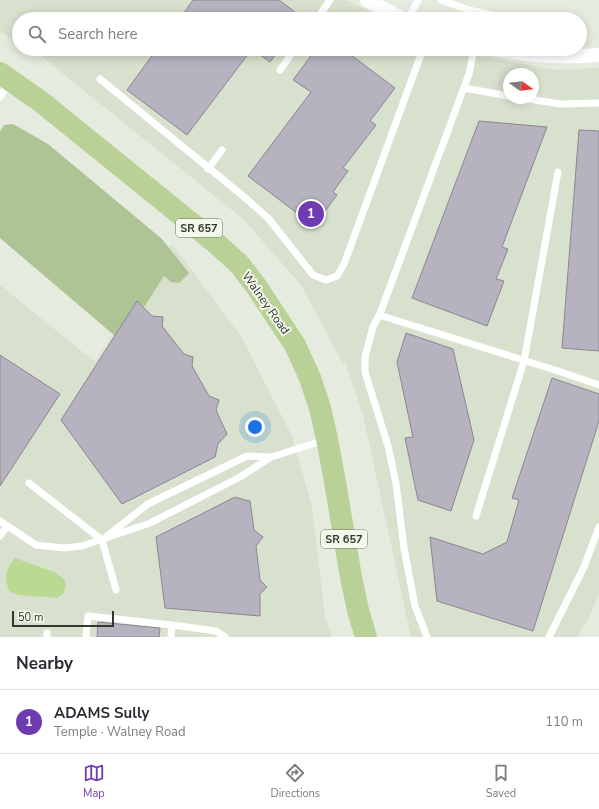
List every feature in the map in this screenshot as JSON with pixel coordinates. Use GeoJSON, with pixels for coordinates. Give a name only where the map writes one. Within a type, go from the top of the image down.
{"type":"FeatureCollection","features":[{"type":"Feature","properties":{"kind":"main road","name":"Walney Road"},"geometry":{"type":"LineString","coordinates":[[3,83],[40,101],[218,244],[240,265],[256,286],[295,345],[310,378],[320,408],[336,482],[351,577],[358,610],[366,637]]}},
{"type":"Feature","properties":{"kind":"street"},"geometry":{"type":"LineString","coordinates":[[367,0],[390,12]]}},
{"type":"Feature","properties":{"kind":"street"},"geometry":{"type":"LineString","coordinates":[[587,55],[599,56]]}},
{"type":"Feature","properties":{"kind":"lane"},"geometry":{"type":"LineString","coordinates":[[322,12],[330,0]]}},
{"type":"Feature","properties":{"kind":"lane"},"geometry":{"type":"LineString","coordinates":[[412,12],[418,0]]}},
{"type":"Feature","properties":{"kind":"lane"},"geometry":{"type":"LineString","coordinates":[[441,0],[478,12]]}},
{"type":"Feature","properties":{"kind":"lane"},"geometry":{"type":"LineString","coordinates":[[280,70],[290,56]]}},
{"type":"Feature","properties":{"kind":"lane"},"geometry":{"type":"LineString","coordinates":[[100,79],[268,218],[313,275],[326,280],[337,276],[344,264],[420,56]]}},
{"type":"Feature","properties":{"kind":"lane"},"geometry":{"type":"LineString","coordinates":[[427,637],[415,606],[404,548],[396,483],[388,446],[365,372],[365,357],[373,327],[379,315],[464,88],[473,56]]}},
{"type":"Feature","properties":{"kind":"lane"},"geometry":{"type":"LineString","coordinates":[[464,88],[503,95]]}},
{"type":"Feature","properties":{"kind":"lane"},"geometry":{"type":"LineString","coordinates":[[539,101],[560,104],[599,103]]}},
{"type":"Feature","properties":{"kind":"lane"},"geometry":{"type":"LineString","coordinates":[[208,169],[222,150]]}},
{"type":"Feature","properties":{"kind":"lane"},"geometry":{"type":"LineString","coordinates":[[476,516],[524,360],[558,172]]}},
{"type":"Feature","properties":{"kind":"lane"},"geometry":{"type":"LineString","coordinates":[[379,315],[599,385]]}},
{"type":"Feature","properties":{"kind":"lane"},"geometry":{"type":"LineString","coordinates":[[0,521],[36,545],[64,548],[82,546],[150,523],[240,477],[271,457],[327,439]]}},
{"type":"Feature","properties":{"kind":"lane"},"geometry":{"type":"LineString","coordinates":[[102,540],[148,504],[247,456],[271,457]]}},
{"type":"Feature","properties":{"kind":"lane"},"geometry":{"type":"LineString","coordinates":[[29,483],[102,540],[116,590]]}},
{"type":"Feature","properties":{"kind":"lane"},"geometry":{"type":"LineString","coordinates":[[0,536],[7,526]]}},
{"type":"Feature","properties":{"kind":"lane"},"geometry":{"type":"LineString","coordinates":[[549,637],[584,567],[599,527]]}},
{"type":"Feature","properties":{"kind":"lane"},"geometry":{"type":"LineString","coordinates":[[86,637],[88,616],[216,631],[225,637]]}},
{"type":"Feature","properties":{"kind":"lane"},"geometry":{"type":"LineString","coordinates":[[171,637],[172,626]]}},
{"type":"Feature","properties":{"kind":"shaded area"},"geometry":{"type":"Polygon","coordinates":[[[0,0],[345,0],[371,12],[12,12],[12,39],[0,32],[0,0]]]}},
{"type":"Feature","properties":{"kind":"shaded area"},"geometry":{"type":"Polygon","coordinates":[[[41,56],[478,56],[557,70],[599,68],[599,592],[589,618],[577,637],[411,637],[363,415],[345,362],[343,364],[301,285],[243,219],[41,56]]]}},
{"type":"Feature","properties":{"kind":"shaded area"},"geometry":{"type":"Polygon","coordinates":[[[13,124],[48,144],[162,239],[189,273],[179,283],[171,282],[164,276],[144,307],[137,301],[115,336],[0,238],[0,131],[4,125],[13,124]]]}},
{"type":"Feature","properties":{"kind":"shaded area"},"geometry":{"type":"Polygon","coordinates":[[[172,244],[242,338],[292,436],[312,507],[325,617],[332,637],[0,637],[0,285],[95,362],[172,244]]]}},
{"type":"Feature","properties":{"kind":"shaded area"},"geometry":{"type":"Polygon","coordinates":[[[15,558],[54,572],[64,579],[66,586],[63,594],[57,598],[19,595],[9,591],[6,581],[6,573],[15,558]]]}},
{"type":"Feature","properties":{"kind":"building"},"geometry":{"type":"Polygon","coordinates":[[[193,0],[279,0],[295,12],[185,12],[193,0]]]}},
{"type":"Feature","properties":{"kind":"building"},"geometry":{"type":"Polygon","coordinates":[[[152,56],[247,56],[187,135],[127,90],[152,56]]]}},
{"type":"Feature","properties":{"kind":"building"},"geometry":{"type":"Polygon","coordinates":[[[262,56],[275,56],[270,62],[262,56]]]}},
{"type":"Feature","properties":{"kind":"building"},"geometry":{"type":"Polygon","coordinates":[[[311,56],[352,56],[395,88],[370,121],[376,125],[343,168],[348,171],[333,192],[337,195],[314,226],[248,176],[311,92],[293,80],[311,56]]]}},
{"type":"Feature","properties":{"kind":"building"},"geometry":{"type":"Polygon","coordinates":[[[479,121],[547,127],[502,247],[508,249],[496,279],[504,281],[487,326],[412,298],[479,121]]]}},
{"type":"Feature","properties":{"kind":"building"},"geometry":{"type":"Polygon","coordinates":[[[579,130],[599,131],[599,351],[562,348],[579,130]]]}},
{"type":"Feature","properties":{"kind":"building"},"geometry":{"type":"Polygon","coordinates":[[[137,301],[152,316],[163,317],[162,326],[184,354],[193,357],[192,366],[209,396],[219,400],[216,410],[227,434],[218,444],[215,457],[122,504],[61,420],[137,301]]]}},
{"type":"Feature","properties":{"kind":"building"},"geometry":{"type":"Polygon","coordinates":[[[406,333],[453,349],[474,440],[451,511],[418,500],[405,438],[413,437],[397,362],[406,333]]]}},
{"type":"Feature","properties":{"kind":"building"},"geometry":{"type":"Polygon","coordinates":[[[0,355],[60,394],[0,486],[0,355]]]}},
{"type":"Feature","properties":{"kind":"building"},"geometry":{"type":"Polygon","coordinates":[[[552,378],[599,394],[599,421],[533,631],[437,601],[430,537],[483,554],[507,542],[519,500],[512,498],[552,378]]]}},
{"type":"Feature","properties":{"kind":"building"},"geometry":{"type":"Polygon","coordinates":[[[235,497],[250,501],[254,530],[263,537],[256,546],[260,580],[267,587],[260,594],[260,616],[165,608],[156,537],[235,497]]]}},
{"type":"Feature","properties":{"kind":"building"},"geometry":{"type":"Polygon","coordinates":[[[98,622],[160,628],[159,637],[97,637],[98,622]]]}},
{"type":"Feature","properties":{"kind":"place","name":"ADAMS Sully"},"geometry":{"type":"Point","coordinates":[311,214]}}]}
